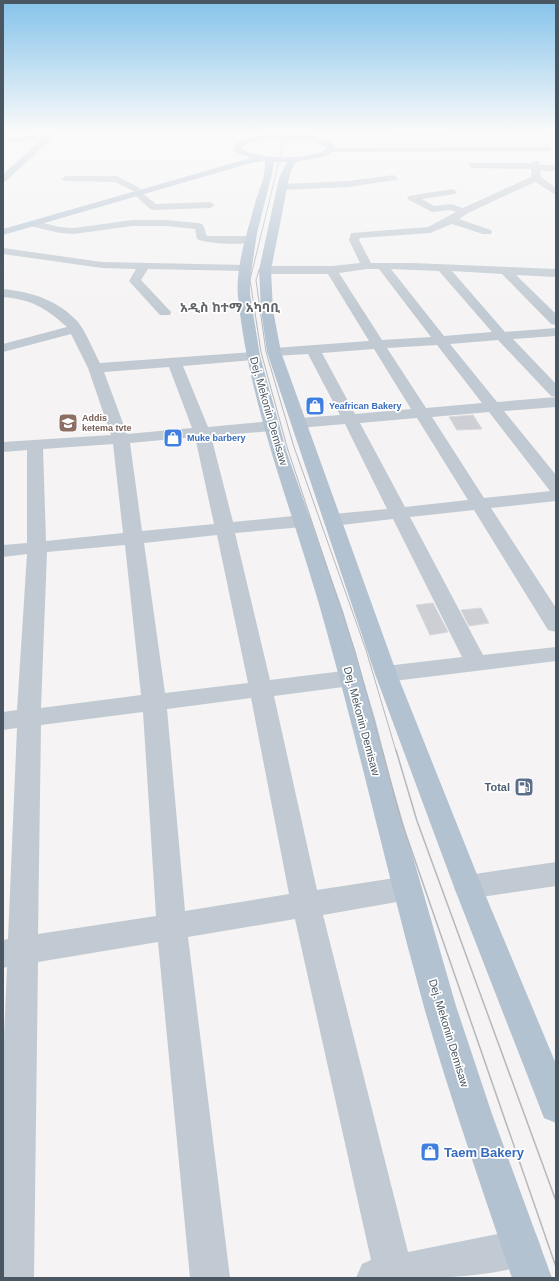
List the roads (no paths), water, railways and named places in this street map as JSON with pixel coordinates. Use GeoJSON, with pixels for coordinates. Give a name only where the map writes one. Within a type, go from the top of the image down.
{"type":"FeatureCollection","features":[{"type":"Feature","properties":{"kind":"main road"},"geometry":{"type":"LineString","coordinates":[[3,232],[135,193]]}},
{"type":"Feature","properties":{"kind":"main road"},"geometry":{"type":"LineString","coordinates":[[3,226],[16,224],[135,193]]}},
{"type":"Feature","properties":{"kind":"main road","name":"Dej. Mekonin Demisaw"},"geometry":{"type":"LineString","coordinates":[[256,269],[251,239],[259,193]]}},
{"type":"Feature","properties":{"kind":"main road","name":"Dej. Mekonin Demisaw"},"geometry":{"type":"LineString","coordinates":[[262,193],[256,269],[244,294],[264,354],[299,424],[334,520],[386,674],[468,887],[556,1106]]}},
{"type":"Feature","properties":{"kind":"main road","name":"Dej. Mekonin Demisaw"},"geometry":{"type":"LineString","coordinates":[[264,354],[272,426],[279,453],[330,604],[440,1006],[474,1114],[527,1263]]}},
{"type":"Feature","properties":{"kind":"street"},"geometry":{"type":"LineString","coordinates":[[139,193],[154,207],[210,205]]}},
{"type":"Feature","properties":{"kind":"street"},"geometry":{"type":"LineString","coordinates":[[447,193],[412,198],[432,209],[452,207],[464,210]]}},
{"type":"Feature","properties":{"kind":"street"},"geometry":{"type":"LineString","coordinates":[[367,266],[354,240],[356,235],[423,231],[438,227],[451,220],[464,210],[503,193]]}},
{"type":"Feature","properties":{"kind":"street"},"geometry":{"type":"LineString","coordinates":[[451,220],[487,232]]}},
{"type":"Feature","properties":{"kind":"street"},"geometry":{"type":"LineString","coordinates":[[34,224],[50,229],[74,231],[123,223],[166,223],[198,226],[200,228],[201,236],[204,239],[251,239]]}},
{"type":"Feature","properties":{"kind":"street"},"geometry":{"type":"LineString","coordinates":[[3,251],[91,264],[144,267],[332,270],[382,266],[556,273]]}},
{"type":"Feature","properties":{"kind":"street"},"geometry":{"type":"LineString","coordinates":[[382,266],[556,487]]}},
{"type":"Feature","properties":{"kind":"street"},"geometry":{"type":"LineString","coordinates":[[144,267],[135,281],[165,312]]}},
{"type":"Feature","properties":{"kind":"street"},"geometry":{"type":"LineString","coordinates":[[444,269],[502,336],[556,393]]}},
{"type":"Feature","properties":{"kind":"street"},"geometry":{"type":"LineString","coordinates":[[332,270],[556,625]]}},
{"type":"Feature","properties":{"kind":"street"},"geometry":{"type":"LineString","coordinates":[[506,271],[556,322]]}},
{"type":"Feature","properties":{"kind":"street"},"geometry":{"type":"LineString","coordinates":[[3,293],[24,295],[42,302],[63,316],[73,325],[95,368],[121,439],[154,702],[172,927],[210,1278]]}},
{"type":"Feature","properties":{"kind":"street"},"geometry":{"type":"LineString","coordinates":[[3,348],[74,329]]}},
{"type":"Feature","properties":{"kind":"street"},"geometry":{"type":"LineString","coordinates":[[95,368],[556,332]]}},
{"type":"Feature","properties":{"kind":"street"},"geometry":{"type":"LineString","coordinates":[[313,350],[351,420],[476,663]]}},
{"type":"Feature","properties":{"kind":"street"},"geometry":{"type":"LineString","coordinates":[[174,362],[202,432],[225,528],[388,1277],[527,1263]]}},
{"type":"Feature","properties":{"kind":"street"},"geometry":{"type":"LineString","coordinates":[[299,424],[556,402]]}},
{"type":"Feature","properties":{"kind":"street"},"geometry":{"type":"LineString","coordinates":[[3,447],[121,439],[272,426]]}},
{"type":"Feature","properties":{"kind":"street"},"geometry":{"type":"LineString","coordinates":[[14,1278],[13,952],[16,719],[37,547],[35,445]]}},
{"type":"Feature","properties":{"kind":"street"},"geometry":{"type":"LineString","coordinates":[[334,520],[556,496]]}},
{"type":"Feature","properties":{"kind":"street"},"geometry":{"type":"LineString","coordinates":[[3,551],[303,521]]}},
{"type":"Feature","properties":{"kind":"street"},"geometry":{"type":"LineString","coordinates":[[386,674],[556,654]]}},
{"type":"Feature","properties":{"kind":"street"},"geometry":{"type":"LineString","coordinates":[[16,719],[351,678]]}},
{"type":"Feature","properties":{"kind":"street"},"geometry":{"type":"LineString","coordinates":[[468,887],[556,874]]}},
{"type":"Feature","properties":{"kind":"street"},"geometry":{"type":"LineString","coordinates":[[13,952],[408,888]]}},
{"type":"Feature","properties":{"kind":"tram line"},"geometry":{"type":"LineString","coordinates":[[271,193],[250,280],[261,352],[287,447],[355,651],[382,751]]}},
{"type":"Feature","properties":{"kind":"tram line"},"geometry":{"type":"LineString","coordinates":[[259,270],[256,280],[266,352],[294,447],[366,650],[396,751]]}},
{"type":"Feature","properties":{"kind":"tram line"},"geometry":{"type":"LineString","coordinates":[[382,750],[401,820],[556,1267]]}},
{"type":"Feature","properties":{"kind":"tram line"},"geometry":{"type":"LineString","coordinates":[[396,750],[417,821],[556,1201]]}},
{"type":"Feature","properties":{"kind":"place","name":"Yeafrican Bakery"},"geometry":{"type":"Point","coordinates":[315,406]}},
{"type":"Feature","properties":{"kind":"place","name":"Addis ketema tvte"},"geometry":{"type":"Point","coordinates":[68,423]}},
{"type":"Feature","properties":{"kind":"place","name":"Muke barbery"},"geometry":{"type":"Point","coordinates":[173,438]}},
{"type":"Feature","properties":{"kind":"place","name":"Total"},"geometry":{"type":"Point","coordinates":[524,787]}},
{"type":"Feature","properties":{"kind":"place","name":"Taem Bakery"},"geometry":{"type":"Point","coordinates":[430,1152]}},
{"type":"Feature","properties":{"kind":"district","name":"አዲስ ከተማ አካባቢ"},"geometry":{"type":"Point","coordinates":[230,307]}}]}
